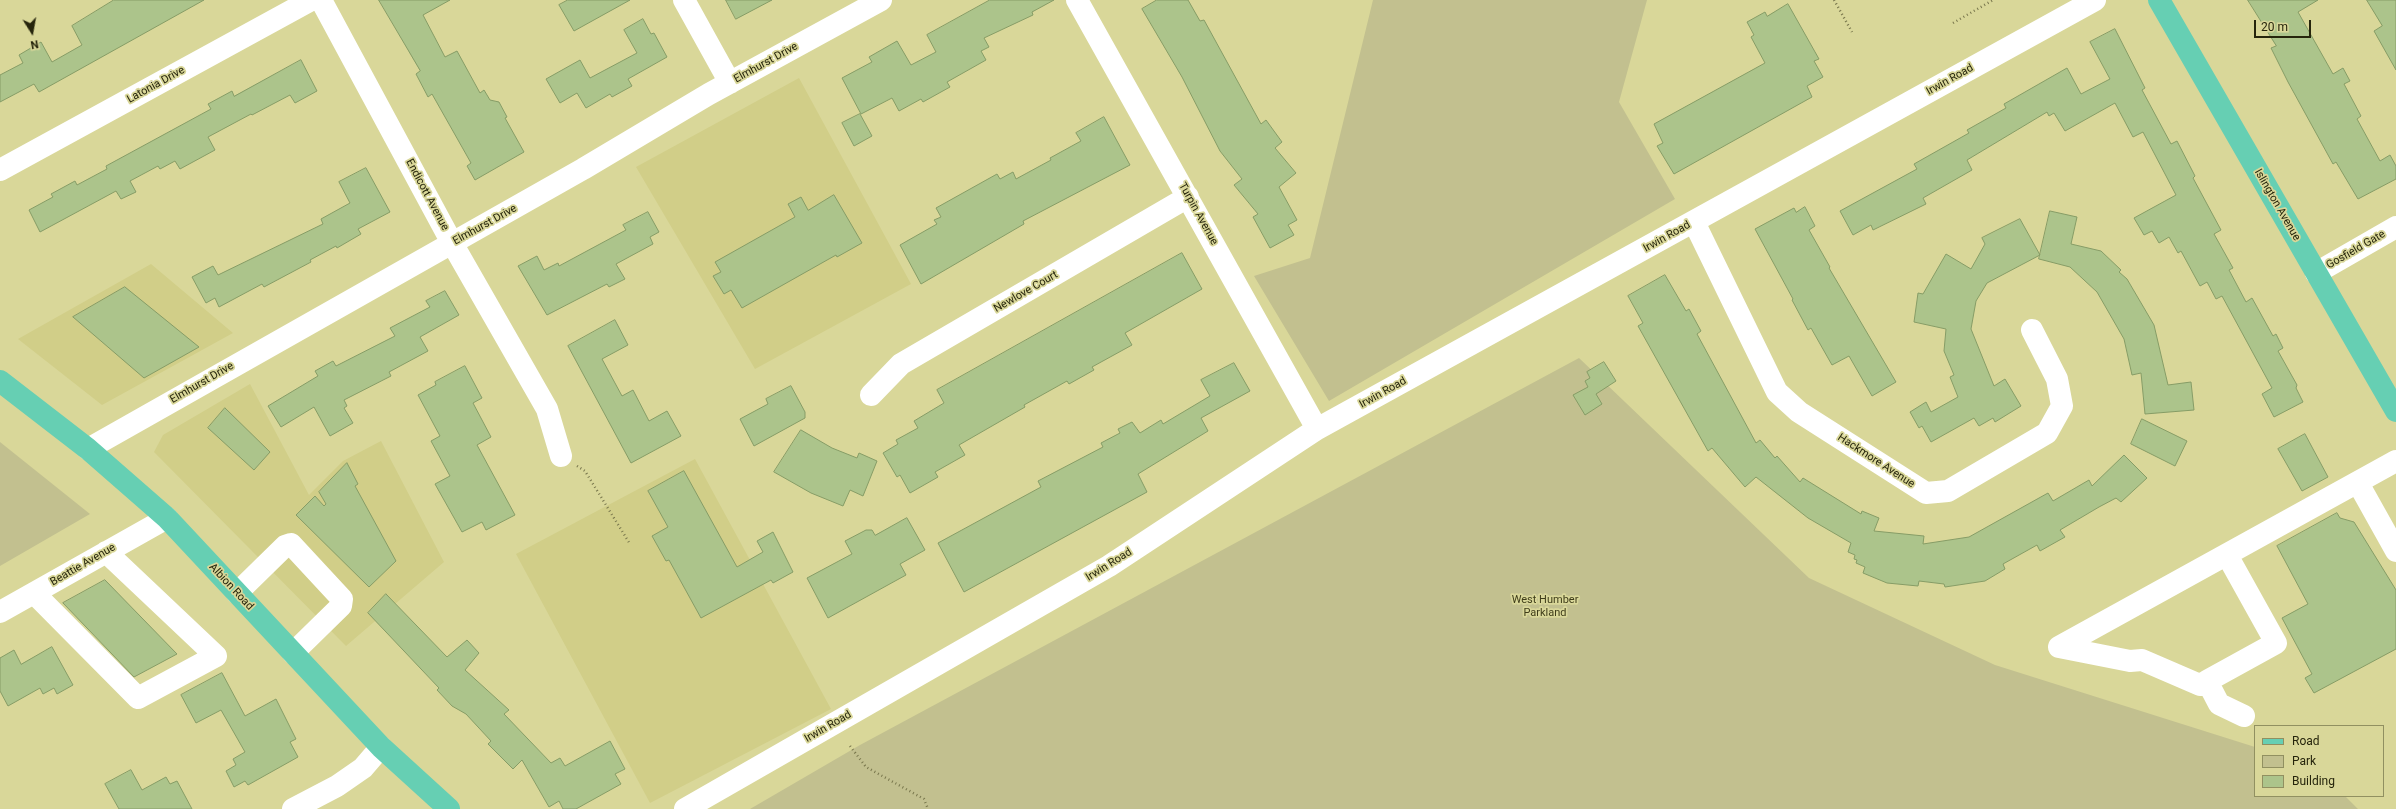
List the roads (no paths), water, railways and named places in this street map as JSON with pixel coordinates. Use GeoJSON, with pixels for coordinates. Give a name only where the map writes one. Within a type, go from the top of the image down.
{"type":"FeatureCollection","features":[{"type":"Feature","properties":{"kind":"main road","name":"Islington Avenue"},"geometry":{"type":"LineString","coordinates":[[2158,0],[2396,410]]}},
{"type":"Feature","properties":{"kind":"main road","name":"Albion Road"},"geometry":{"type":"LineString","coordinates":[[0,381],[88,449],[167,518],[381,747],[448,809]]}},
{"type":"Feature","properties":{"kind":"street","name":"Latonia Drive"},"geometry":{"type":"LineString","coordinates":[[0,170],[311,0]]}},
{"type":"Feature","properties":{"kind":"street","name":"Endicott Avenue"},"geometry":{"type":"LineString","coordinates":[[321,0],[452,243],[547,409],[562,456]]}},
{"type":"Feature","properties":{"kind":"street"},"geometry":{"type":"LineString","coordinates":[[684,0],[730,83]]}},
{"type":"Feature","properties":{"kind":"street","name":"Elmhurst Drive"},"geometry":{"type":"LineString","coordinates":[[88,449],[452,243],[730,83],[881,0]]}},
{"type":"Feature","properties":{"kind":"street","name":"Turpin Avenue"},"geometry":{"type":"LineString","coordinates":[[1077,0],[1317,429]]}},
{"type":"Feature","properties":{"kind":"street","name":"Irwin Road"},"geometry":{"type":"LineString","coordinates":[[685,809],[1109,566],[1317,429],[2095,0]]}},
{"type":"Feature","properties":{"kind":"street","name":"Newlove Court"},"geometry":{"type":"LineString","coordinates":[[871,395],[901,364],[1188,198]]}},
{"type":"Feature","properties":{"kind":"street","name":"Hackmore Avenue"},"geometry":{"type":"LineString","coordinates":[[1694,222],[1777,392],[1800,412],[1926,493],[1948,491],[2047,433],[2062,406],[2057,379],[2032,330]]}},
{"type":"Feature","properties":{"kind":"street","name":"Gosfield Gate"},"geometry":{"type":"LineString","coordinates":[[2316,273],[2396,228]]}},
{"type":"Feature","properties":{"kind":"street"},"geometry":{"type":"LineString","coordinates":[[2227,555],[2276,643],[2200,685],[2142,660],[2130,661],[2059,647],[2396,462]]}},
{"type":"Feature","properties":{"kind":"street"},"geometry":{"type":"LineString","coordinates":[[2358,483],[2396,551]]}},
{"type":"Feature","properties":{"kind":"street","name":"Beattie Avenue"},"geometry":{"type":"LineString","coordinates":[[0,612],[167,518]]}},
{"type":"Feature","properties":{"kind":"street"},"geometry":{"type":"LineString","coordinates":[[236,593],[285,546],[292,544],[342,599],[342,606],[293,653]]}},
{"type":"Feature","properties":{"kind":"street"},"geometry":{"type":"LineString","coordinates":[[34,593],[138,698],[216,656],[106,552]]}},
{"type":"Feature","properties":{"kind":"street"},"geometry":{"type":"LineString","coordinates":[[2207,681],[2219,704],[2244,716]]}},
{"type":"Feature","properties":{"kind":"street"},"geometry":{"type":"LineString","coordinates":[[293,809],[336,786],[363,768],[381,747]]}},
{"type":"Feature","properties":{"kind":"park label","name":"West Humber Parkland"},"geometry":{"type":"Point","coordinates":[1545,606]}}]}
